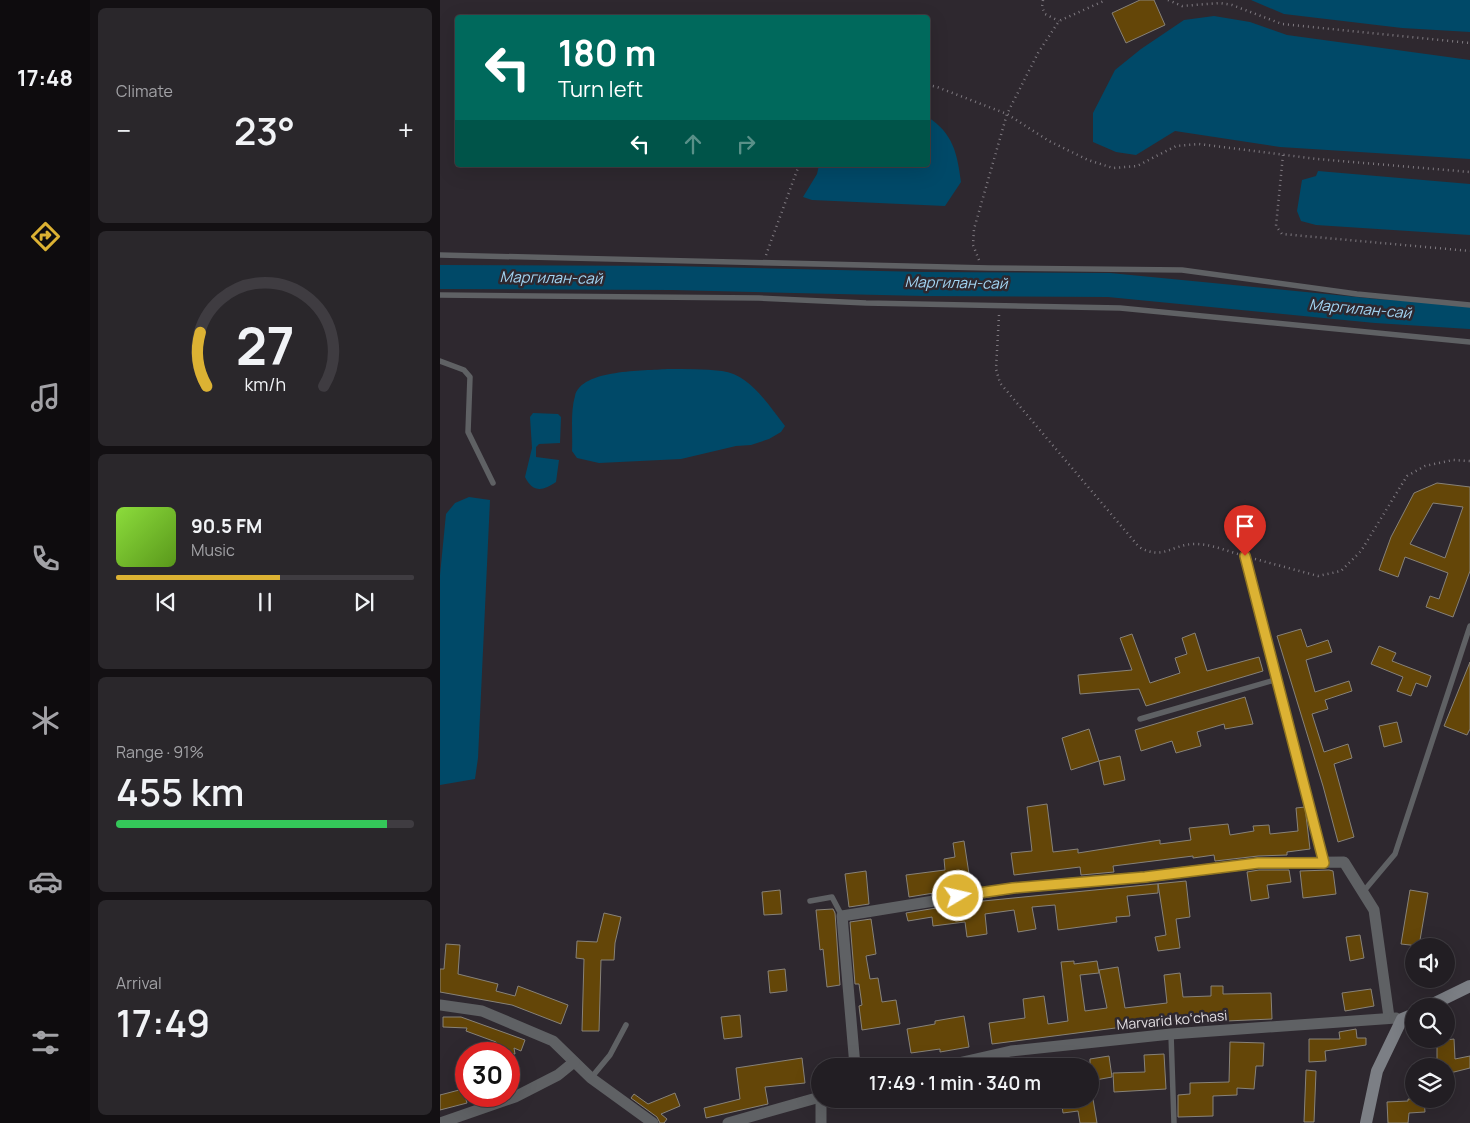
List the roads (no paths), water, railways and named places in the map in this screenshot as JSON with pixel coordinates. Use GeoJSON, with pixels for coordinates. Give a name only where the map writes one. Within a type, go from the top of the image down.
{"type":"FeatureCollection","features":[{"type":"Feature","properties":{"kind":"main road"},"geometry":{"type":"LineString","coordinates":[[1445,998],[1470,986]]}},
{"type":"Feature","properties":{"kind":"main road"},"geometry":{"type":"LineString","coordinates":[[1366,1123],[1376,1071],[1405,1022]]}},
{"type":"Feature","properties":{"kind":"street"},"geometry":{"type":"LineString","coordinates":[[854,1058],[842,916],[1013,888],[1145,877],[1258,863],[1344,862],[1374,910],[1389,1017]]}},
{"type":"Feature","properties":{"kind":"street"},"geometry":{"type":"LineString","coordinates":[[440,1005],[482,1011],[553,1041],[592,1078],[652,1123]]}},
{"type":"Feature","properties":{"kind":"street","name":"Marvarid koʻchasi"},"geometry":{"type":"LineString","coordinates":[[980,1058],[1011,1051],[1171,1034],[1405,1017]]}},
{"type":"Feature","properties":{"kind":"street"},"geometry":{"type":"LineString","coordinates":[[440,1123],[515,1097],[558,1076],[574,1062]]}},
{"type":"Feature","properties":{"kind":"street"},"geometry":{"type":"LineString","coordinates":[[728,1123],[811,1100]]}},
{"type":"Feature","properties":{"kind":"street"},"geometry":{"type":"LineString","coordinates":[[820,1108],[821,1123]]}},
{"type":"Feature","properties":{"kind":"lane"},"geometry":{"type":"LineString","coordinates":[[440,255],[762,264],[1182,270],[1356,294],[1470,305]]}},
{"type":"Feature","properties":{"kind":"lane"},"geometry":{"type":"LineString","coordinates":[[440,295],[759,298],[999,307],[1120,308],[1470,342]]}},
{"type":"Feature","properties":{"kind":"lane"},"geometry":{"type":"LineString","coordinates":[[440,360],[464,370],[470,377],[468,432],[493,483]]}},
{"type":"Feature","properties":{"kind":"lane"},"geometry":{"type":"LineString","coordinates":[[1245,556],[1324,863]]}},
{"type":"Feature","properties":{"kind":"lane"},"geometry":{"type":"LineString","coordinates":[[1363,892],[1394,854],[1470,626]]}},
{"type":"Feature","properties":{"kind":"lane"},"geometry":{"type":"LineString","coordinates":[[1140,719],[1278,679]]}},
{"type":"Feature","properties":{"kind":"lane"},"geometry":{"type":"LineString","coordinates":[[810,901],[832,897],[842,916]]}},
{"type":"Feature","properties":{"kind":"lane"},"geometry":{"type":"LineString","coordinates":[[592,1078],[610,1055],[626,1025]]}},
{"type":"Feature","properties":{"kind":"lane"},"geometry":{"type":"LineString","coordinates":[[1171,1034],[1174,1123]]}},
{"type":"Feature","properties":{"kind":"water"},"geometry":{"type":"Polygon","coordinates":[[[1251,0],[1470,0],[1470,32],[1402,28],[1284,14],[1251,0]]]}},
{"type":"Feature","properties":{"kind":"water"},"geometry":{"type":"Polygon","coordinates":[[[1214,16],[1250,22],[1287,35],[1470,60],[1470,159],[1280,147],[1175,131],[1136,155],[1116,152],[1093,142],[1093,113],[1115,70],[1141,49],[1184,20],[1214,16]]]}},
{"type":"Feature","properties":{"kind":"water"},"geometry":{"type":"Polygon","coordinates":[[[930,118],[943,130],[952,145],[958,162],[961,182],[945,206],[812,200],[803,197],[817,174],[819,167],[930,167],[930,118]]]}},
{"type":"Feature","properties":{"kind":"water"},"geometry":{"type":"Polygon","coordinates":[[[1318,171],[1470,184],[1470,235],[1316,225],[1301,221],[1297,211],[1302,180],[1316,176],[1318,171]]]}},
{"type":"Feature","properties":{"kind":"water"},"geometry":{"type":"Polygon","coordinates":[[[667,369],[708,370],[732,373],[750,384],[758,392],[785,426],[781,432],[769,439],[751,445],[736,446],[681,459],[599,463],[577,458],[572,451],[572,416],[573,403],[580,387],[601,376],[615,373],[667,369]]]}},
{"type":"Feature","properties":{"kind":"water"},"geometry":{"type":"Polygon","coordinates":[[[533,413],[558,414],[561,417],[560,443],[539,444],[536,447],[536,457],[559,460],[556,482],[543,489],[531,486],[525,477],[532,448],[530,417],[533,413]]]}},
{"type":"Feature","properties":{"kind":"water"},"geometry":{"type":"Polygon","coordinates":[[[469,497],[490,500],[478,758],[475,779],[440,785],[440,575],[446,514],[455,503],[469,497]]]}},
{"type":"Feature","properties":{"kind":"waterway","name":"Маргилан-сай"},"geometry":{"type":"LineString","coordinates":[[440,277],[672,278],[924,284],[1109,285],[1376,311],[1470,317]]}}]}
